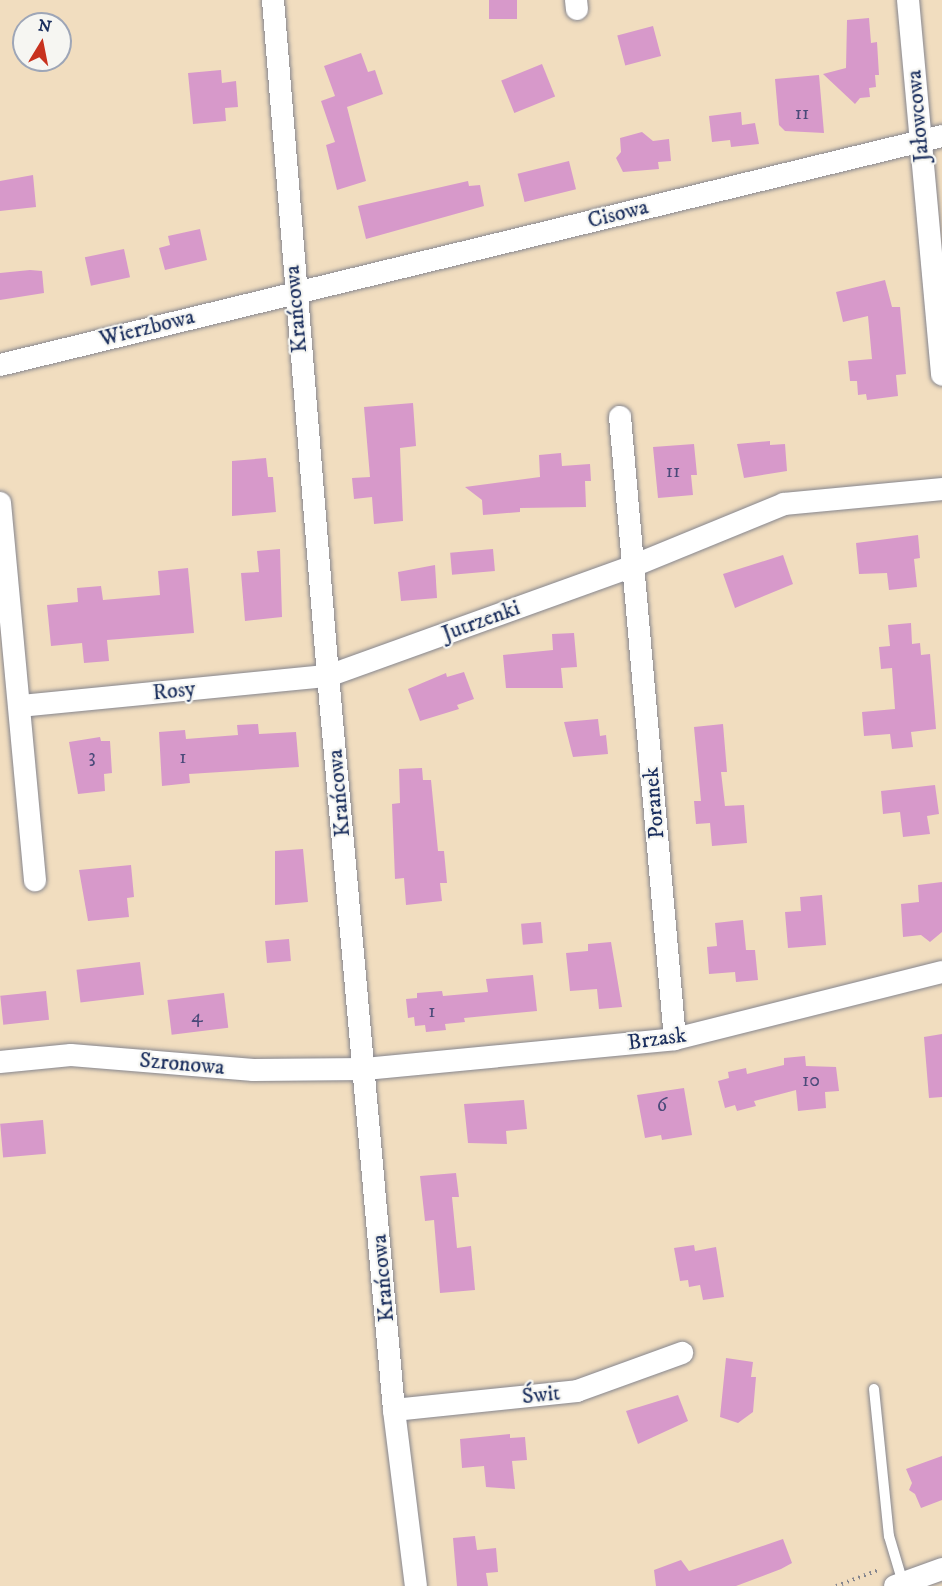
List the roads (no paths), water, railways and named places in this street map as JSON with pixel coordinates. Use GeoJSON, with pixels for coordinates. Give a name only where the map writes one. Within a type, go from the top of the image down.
{"type":"FeatureCollection","features":[{"type":"Feature","properties":{"kind":"street","name":"Krańcowa"},"geometry":{"type":"LineString","coordinates":[[273,0],[295,292],[394,1410],[416,1586]]}},
{"type":"Feature","properties":{"kind":"street","name":"Jałowcowa"},"geometry":{"type":"LineString","coordinates":[[908,0],[931,139],[942,375]]}},
{"type":"Feature","properties":{"kind":"street","name":"Cisowa"},"geometry":{"type":"LineString","coordinates":[[295,292],[931,139]]}},
{"type":"Feature","properties":{"kind":"street","name":"Wierzbowa"},"geometry":{"type":"LineString","coordinates":[[0,365],[295,292]]}},
{"type":"Feature","properties":{"kind":"street"},"geometry":{"type":"LineString","coordinates":[[620,417],[633,566]]}},
{"type":"Feature","properties":{"kind":"street","name":"Jutrzenki"},"geometry":{"type":"LineString","coordinates":[[328,676],[633,566],[784,504],[942,489]]}},
{"type":"Feature","properties":{"kind":"street"},"geometry":{"type":"LineString","coordinates":[[0,503],[35,880]]}},
{"type":"Feature","properties":{"kind":"street","name":"Poranek"},"geometry":{"type":"LineString","coordinates":[[633,566],[675,1039]]}},
{"type":"Feature","properties":{"kind":"street","name":"Rosy"},"geometry":{"type":"LineString","coordinates":[[20,706],[328,676]]}},
{"type":"Feature","properties":{"kind":"street","name":"Brzask"},"geometry":{"type":"LineString","coordinates":[[365,1069],[675,1039],[942,972]]}},
{"type":"Feature","properties":{"kind":"street","name":"Szronowa"},"geometry":{"type":"LineString","coordinates":[[0,1062],[71,1055],[253,1070],[365,1069]]}},
{"type":"Feature","properties":{"kind":"street","name":"Świt"},"geometry":{"type":"LineString","coordinates":[[394,1410],[577,1391],[682,1353]]}},
{"type":"Feature","properties":{"kind":"street"},"geometry":{"type":"LineString","coordinates":[[899,1584],[942,1569]]}},
{"type":"Feature","properties":{"kind":"lane"},"geometry":{"type":"LineString","coordinates":[[874,1389],[889,1536],[899,1584]]}}]}
